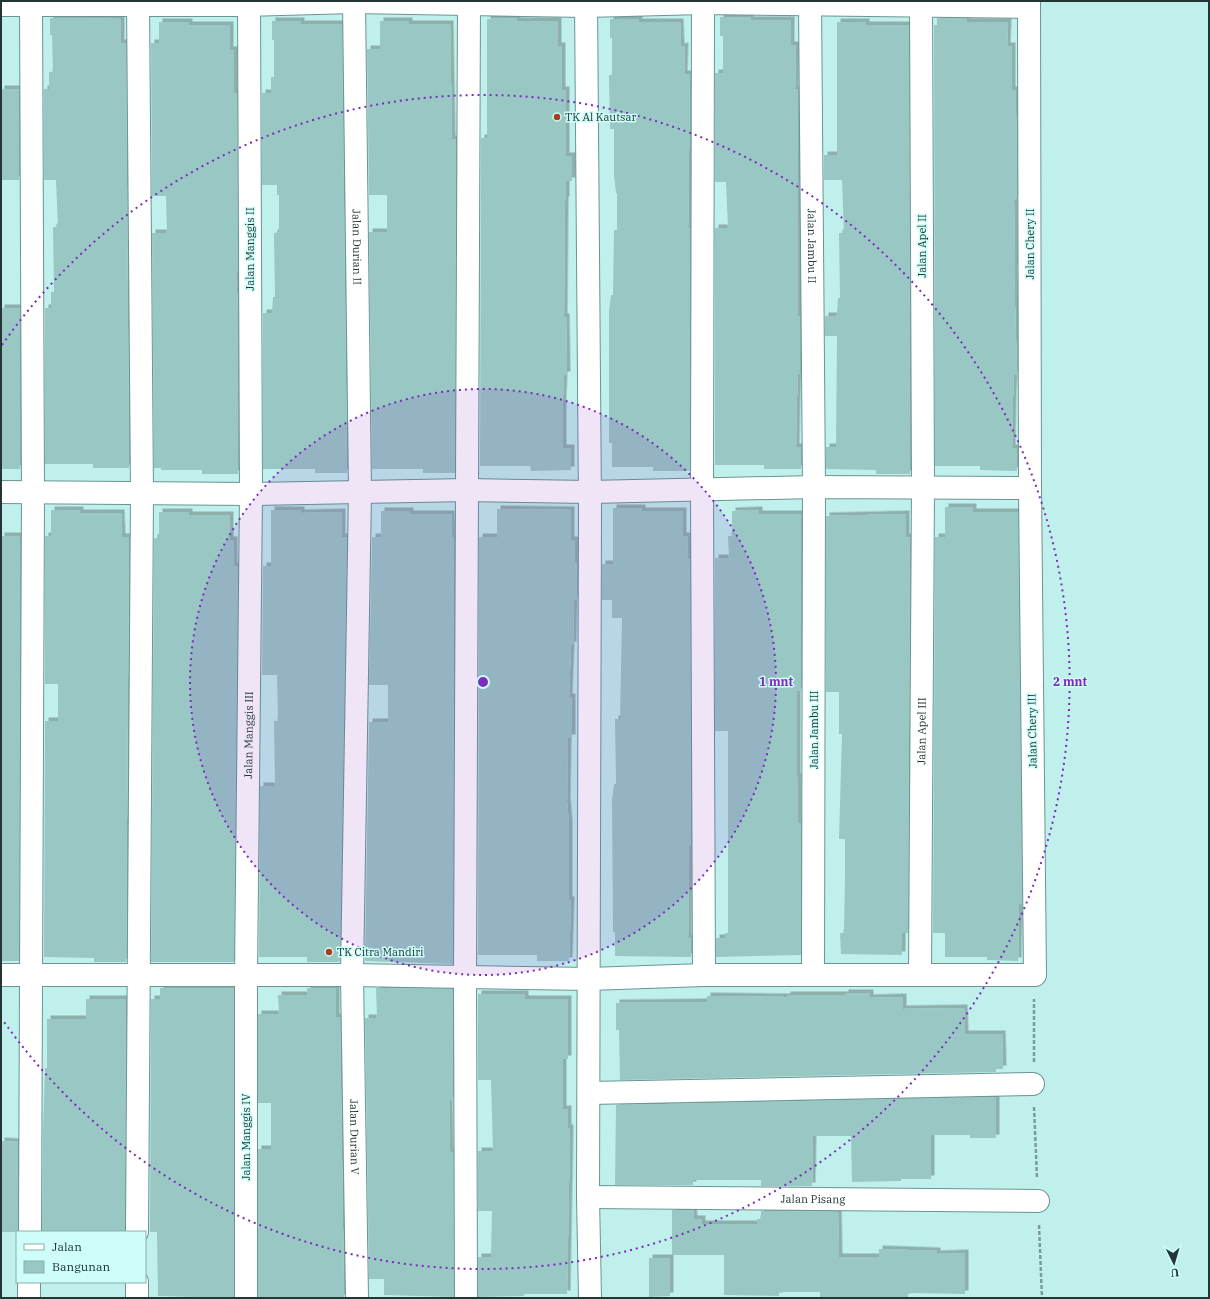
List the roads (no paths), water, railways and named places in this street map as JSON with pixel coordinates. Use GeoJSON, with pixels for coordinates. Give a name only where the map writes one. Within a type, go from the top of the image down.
{"type":"FeatureCollection","features":[{"type":"Feature","properties":{"kind":"street"},"geometry":{"type":"LineString","coordinates":[[1,5],[30,3],[354,2],[586,4],[703,2],[1029,4]]}},
{"type":"Feature","properties":{"kind":"street","name":"Jalan Durian II"},"geometry":{"type":"LineString","coordinates":[[352,975],[360,492],[354,2]]}},
{"type":"Feature","properties":{"kind":"street"},"geometry":{"type":"LineString","coordinates":[[466,1298],[465,976],[468,2]]}},
{"type":"Feature","properties":{"kind":"street"},"geometry":{"type":"LineString","coordinates":[[703,2],[702,491],[704,975]]}},
{"type":"Feature","properties":{"kind":"street"},"geometry":{"type":"LineString","coordinates":[[30,3],[33,492],[30,1231]]}},
{"type":"Feature","properties":{"kind":"street"},"geometry":{"type":"LineString","coordinates":[[137,1231],[142,492],[138,3]]}},
{"type":"Feature","properties":{"kind":"street","name":"Jalan Manggis II"},"geometry":{"type":"LineString","coordinates":[[249,3],[251,494]]}},
{"type":"Feature","properties":{"kind":"street","name":"Jalan Jambu II"},"geometry":{"type":"LineString","coordinates":[[810,3],[814,487]]}},
{"type":"Feature","properties":{"kind":"street","name":"Jalan Apel II"},"geometry":{"type":"LineString","coordinates":[[921,3],[922,487]]}},
{"type":"Feature","properties":{"kind":"street"},"geometry":{"type":"LineString","coordinates":[[586,4],[590,492],[588,1197],[590,1298]]}},
{"type":"Feature","properties":{"kind":"street","name":"Jalan Chery II"},"geometry":{"type":"LineString","coordinates":[[1029,4],[1030,488]]}},
{"type":"Feature","properties":{"kind":"street"},"geometry":{"type":"LineString","coordinates":[[1,492],[251,494],[467,490],[590,492],[702,491],[814,487],[1030,488]]}},
{"type":"Feature","properties":{"kind":"street","name":"Jalan Jambu III"},"geometry":{"type":"LineString","coordinates":[[813,974],[814,487]]}},
{"type":"Feature","properties":{"kind":"street","name":"Jalan Apel III"},"geometry":{"type":"LineString","coordinates":[[920,974],[922,487]]}},
{"type":"Feature","properties":{"kind":"street","name":"Jalan Chery III"},"geometry":{"type":"LineString","coordinates":[[920,974],[1035,974],[1030,488]]}},
{"type":"Feature","properties":{"kind":"street","name":"Jalan Manggis III"},"geometry":{"type":"LineString","coordinates":[[246,976],[251,494]]}},
{"type":"Feature","properties":{"kind":"street"},"geometry":{"type":"LineString","coordinates":[[1,975],[352,975],[589,979],[704,975],[920,974]]}},
{"type":"Feature","properties":{"kind":"street","name":"Jalan Durian V"},"geometry":{"type":"LineString","coordinates":[[352,975],[357,1298]]}},
{"type":"Feature","properties":{"kind":"street","name":"Jalan Manggis IV"},"geometry":{"type":"LineString","coordinates":[[246,976],[246,1298]]}},
{"type":"Feature","properties":{"kind":"street"},"geometry":{"type":"LineString","coordinates":[[589,1092],[1033,1084]]}},
{"type":"Feature","properties":{"kind":"street","name":"Jalan Pisang"},"geometry":{"type":"LineString","coordinates":[[588,1197],[1038,1201]]}},
{"type":"Feature","properties":{"kind":"street"},"geometry":{"type":"LineString","coordinates":[[29,1283],[29,1298]]}},
{"type":"Feature","properties":{"kind":"street"},"geometry":{"type":"LineString","coordinates":[[137,1283],[137,1298]]}},
{"type":"Feature","properties":{"kind":"place","name":"TK Al Kautsar"},"geometry":{"type":"Point","coordinates":[557,117]}},
{"type":"Feature","properties":{"kind":"place","name":"TK Citra Mandiri"},"geometry":{"type":"Point","coordinates":[329,952]}}]}
